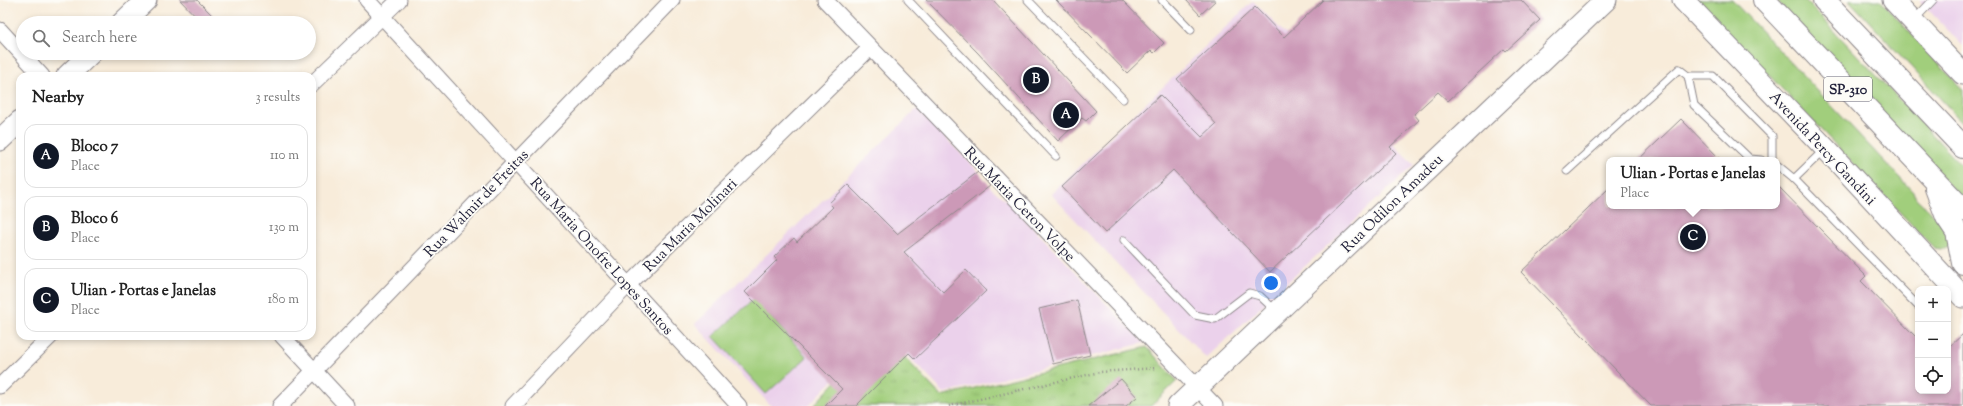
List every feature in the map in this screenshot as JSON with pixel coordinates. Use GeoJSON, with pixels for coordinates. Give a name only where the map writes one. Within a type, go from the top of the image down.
{"type":"FeatureCollection","features":[{"type":"Feature","properties":{"kind":"highway","name":"SP-310"},"geometry":{"type":"LineString","coordinates":[[1764,0],[1963,210]]}},
{"type":"Feature","properties":{"kind":"highway","name":"SP-310"},"geometry":{"type":"LineString","coordinates":[[1824,0],[1959,141]]}},
{"type":"Feature","properties":{"kind":"highway"},"geometry":{"type":"LineString","coordinates":[[1932,177],[1947,217],[1957,232],[1963,263]]}},
{"type":"Feature","properties":{"kind":"street"},"geometry":{"type":"LineString","coordinates":[[129,16],[146,0]]}},
{"type":"Feature","properties":{"kind":"street","name":"Rua Maria Onofre Lopes Santos"},"geometry":{"type":"LineString","coordinates":[[367,0],[739,406]]}},
{"type":"Feature","properties":{"kind":"street"},"geometry":{"type":"LineString","coordinates":[[316,80],[399,0]]}},
{"type":"Feature","properties":{"kind":"street","name":"Rua Walmir de Freitas"},"geometry":{"type":"LineString","coordinates":[[280,406],[672,0]]}},
{"type":"Feature","properties":{"kind":"street","name":"Rua Maria Ceron Volpe"},"geometry":{"type":"LineString","coordinates":[[825,0],[1172,363],[1216,406]]}},
{"type":"Feature","properties":{"kind":"street","name":"Rua Odilon Amadeu"},"geometry":{"type":"LineString","coordinates":[[1178,406],[1606,0]]}},
{"type":"Feature","properties":{"kind":"street","name":"Avenida Percy Gandini"},"geometry":{"type":"LineString","coordinates":[[1682,0],[1826,149],[1963,297]]}},
{"type":"Feature","properties":{"kind":"street"},"geometry":{"type":"LineString","coordinates":[[1893,0],[1963,74]]}},
{"type":"Feature","properties":{"kind":"street"},"geometry":{"type":"LineString","coordinates":[[0,30],[16,48]]}},
{"type":"Feature","properties":{"kind":"street","name":"Rua Maria Molinari"},"geometry":{"type":"LineString","coordinates":[[513,406],[628,285],[870,48]]}},
{"type":"Feature","properties":{"kind":"street"},"geometry":{"type":"LineString","coordinates":[[27,60],[38,72]]}},
{"type":"Feature","properties":{"kind":"street"},"geometry":{"type":"LineString","coordinates":[[71,72],[84,60]]}},
{"type":"Feature","properties":{"kind":"street"},"geometry":{"type":"LineString","coordinates":[[0,140],[16,125]]}},
{"type":"Feature","properties":{"kind":"street"},"geometry":{"type":"LineString","coordinates":[[0,386],[47,340]]}},
{"type":"Feature","properties":{"kind":"street"},"geometry":{"type":"LineString","coordinates":[[286,340],[347,406]]}},
{"type":"Feature","properties":{"kind":"lane"},"geometry":{"type":"LineString","coordinates":[[908,0],[1056,156]]}},
{"type":"Feature","properties":{"kind":"lane"},"geometry":{"type":"LineString","coordinates":[[1028,0],[1123,99]]}},
{"type":"Feature","properties":{"kind":"lane"},"geometry":{"type":"LineString","coordinates":[[1162,0],[1191,30]]}},
{"type":"Feature","properties":{"kind":"lane"},"geometry":{"type":"LineString","coordinates":[[1913,21],[1933,0]]}},
{"type":"Feature","properties":{"kind":"lane"},"geometry":{"type":"LineString","coordinates":[[1567,171],[1679,69],[1688,76],[1713,76],[1772,136],[1772,157]]}},
{"type":"Feature","properties":{"kind":"lane"},"geometry":{"type":"LineString","coordinates":[[1688,76],[1694,105],[1748,157]]}},
{"type":"Feature","properties":{"kind":"lane"},"geometry":{"type":"LineString","coordinates":[[1794,179],[1826,149]]}},
{"type":"Feature","properties":{"kind":"lane"},"geometry":{"type":"LineString","coordinates":[[1780,167],[1794,179],[1915,303]]}},
{"type":"Feature","properties":{"kind":"lane"},"geometry":{"type":"LineString","coordinates":[[1124,240],[1195,315],[1215,319],[1249,293],[1260,296],[1278,312]]}},
{"type":"Feature","properties":{"kind":"path"},"geometry":{"type":"LineString","coordinates":[[949,406],[1100,372],[1158,367],[1172,363]]}},
{"type":"Feature","properties":{"kind":"shaded area"},"geometry":{"type":"Polygon","coordinates":[[[1919,0],[1963,0],[1963,46],[1919,0]]]}},
{"type":"Feature","properties":{"kind":"shaded area"},"geometry":{"type":"Polygon","coordinates":[[[1253,1],[1414,165],[1206,358],[1051,194],[1253,1]]]}},
{"type":"Feature","properties":{"kind":"shaded area"},"geometry":{"type":"Polygon","coordinates":[[[917,109],[978,171],[990,187],[1010,204],[1144,343],[944,393],[883,330],[808,406],[771,406],[695,324],[917,109]]]}},
{"type":"Feature","properties":{"kind":"green space"},"geometry":{"type":"Polygon","coordinates":[[[1697,0],[1732,0],[1913,192],[1916,198],[1943,224],[1953,246],[1941,249],[1934,248],[1697,0]]]}},
{"type":"Feature","properties":{"kind":"green space"},"geometry":{"type":"Polygon","coordinates":[[[1776,0],[1805,0],[1963,167],[1963,200],[1776,0]]]}},
{"type":"Feature","properties":{"kind":"green space"},"geometry":{"type":"Polygon","coordinates":[[[1849,0],[1880,0],[1963,90],[1963,123],[1849,0]]]}},
{"type":"Feature","properties":{"kind":"green space"},"geometry":{"type":"Polygon","coordinates":[[[754,299],[807,357],[766,394],[713,336],[754,299]]]}},
{"type":"Feature","properties":{"kind":"green space"},"geometry":{"type":"Polygon","coordinates":[[[882,333],[941,396],[1147,347],[1177,381],[1151,406],[813,406],[882,333]]]}},
{"type":"Feature","properties":{"kind":"building"},"geometry":{"type":"Polygon","coordinates":[[[180,0],[197,0],[213,16],[195,16],[180,0]]]}},
{"type":"Feature","properties":{"kind":"building"},"geometry":{"type":"Polygon","coordinates":[[[926,0],[993,0],[1096,111],[1086,121],[1082,118],[1058,141],[978,53],[926,0]]]}},
{"type":"Feature","properties":{"kind":"building"},"geometry":{"type":"Polygon","coordinates":[[[1056,0],[1122,0],[1164,43],[1154,53],[1151,50],[1127,73],[1056,0]]]}},
{"type":"Feature","properties":{"kind":"building"},"geometry":{"type":"Polygon","coordinates":[[[1186,0],[1216,0],[1200,15],[1186,0]]]}},
{"type":"Feature","properties":{"kind":"building"},"geometry":{"type":"Polygon","coordinates":[[[1323,0],[1521,0],[1540,20],[1506,51],[1504,49],[1448,101],[1438,92],[1414,114],[1419,120],[1390,147],[1396,153],[1270,272],[1173,170],[1105,233],[1062,187],[1160,95],[1202,137],[1216,124],[1177,79],[1255,7],[1284,37],[1323,0]]]}},
{"type":"Feature","properties":{"kind":"building"},"geometry":{"type":"Polygon","coordinates":[[[1681,119],[1718,157],[1641,157],[1681,119]]]}},
{"type":"Feature","properties":{"kind":"building"},"geometry":{"type":"Polygon","coordinates":[[[978,172],[990,186],[904,252],[943,292],[966,270],[986,291],[915,359],[909,353],[856,406],[825,406],[842,389],[745,292],[777,260],[774,257],[794,238],[797,242],[833,207],[829,203],[848,185],[897,234],[978,172]]]}},
{"type":"Feature","properties":{"kind":"building"},"geometry":{"type":"Polygon","coordinates":[[[1780,188],[1866,276],[1861,281],[1915,336],[1915,394],[1951,394],[1951,345],[1963,334],[1963,406],[1651,406],[1521,272],[1606,191],[1606,209],[1780,209],[1780,188]]]}},
{"type":"Feature","properties":{"kind":"building"},"geometry":{"type":"Polygon","coordinates":[[[1077,300],[1090,355],[1053,364],[1039,309],[1077,300]]]}},
{"type":"Feature","properties":{"kind":"building"},"geometry":{"type":"Polygon","coordinates":[[[1121,379],[1137,397],[1126,406],[1088,406],[1121,379]]]}},
{"type":"Feature","properties":{"kind":"place","name":"Bloco 6"},"geometry":{"type":"Point","coordinates":[1036,80]}},
{"type":"Feature","properties":{"kind":"place","name":"Bloco 7"},"geometry":{"type":"Point","coordinates":[1066,115]}},
{"type":"Feature","properties":{"kind":"place","name":"Ulian - Portas e Janelas"},"geometry":{"type":"Point","coordinates":[1693,237]}}]}
